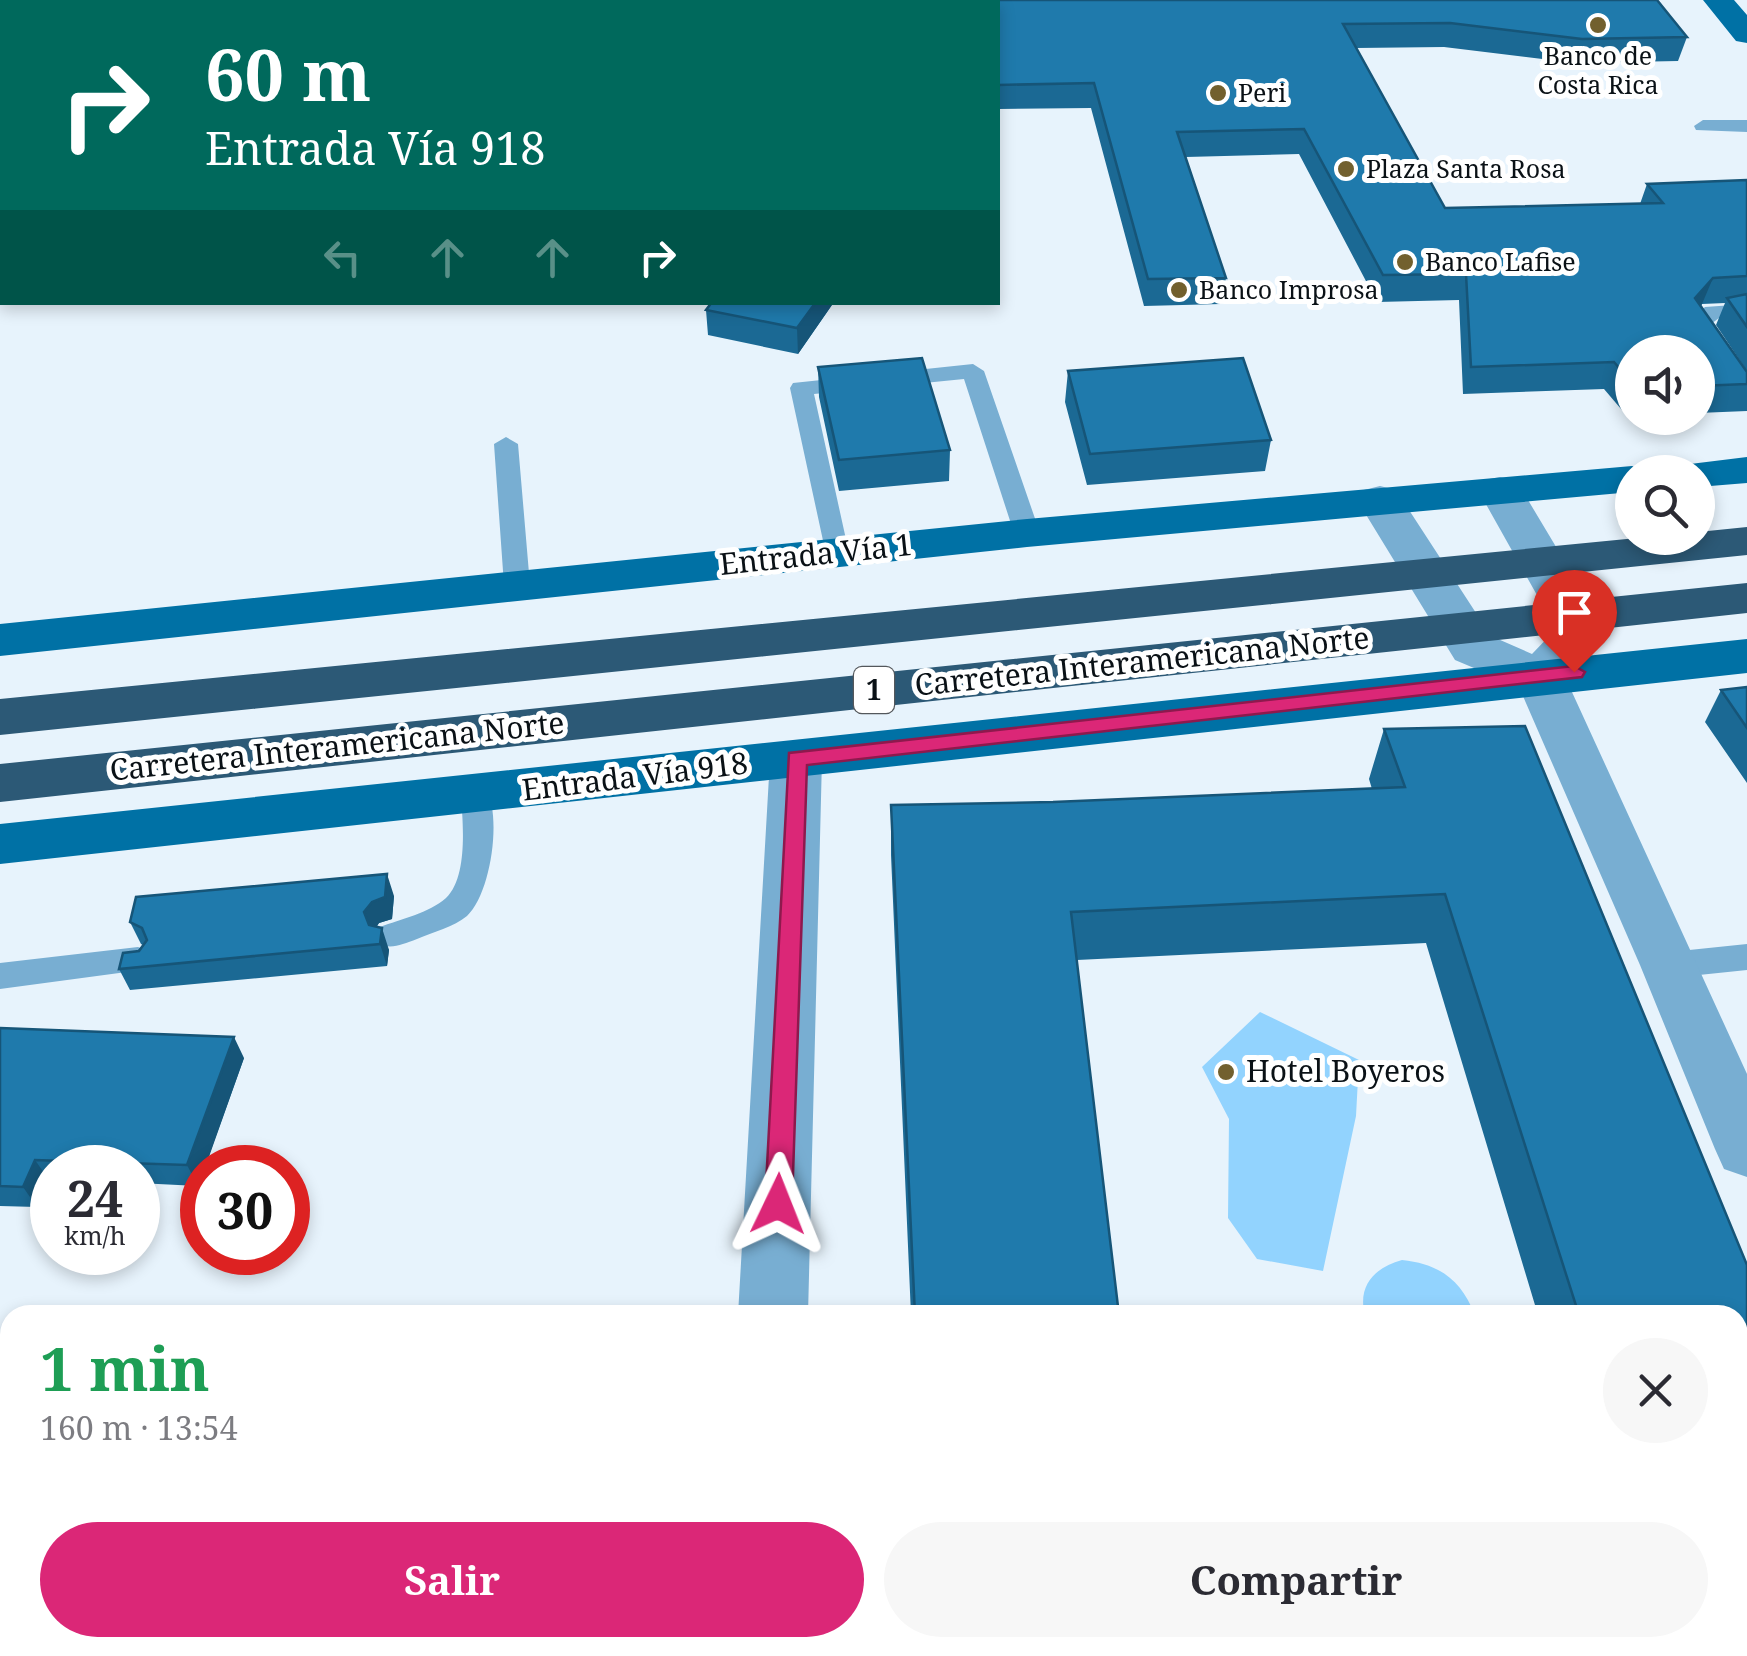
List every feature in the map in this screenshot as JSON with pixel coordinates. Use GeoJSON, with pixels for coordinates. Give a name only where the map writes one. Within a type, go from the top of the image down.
{"type":"FeatureCollection","features":[{"type":"Feature","properties":{"kind":"highway","name":"Carretera Interamericana Norte"},"geometry":{"type":"LineString","coordinates":[[0,717],[1747,541]]}},
{"type":"Feature","properties":{"kind":"highway","name":"Carretera Interamericana Norte"},"geometry":{"type":"LineString","coordinates":[[0,783],[1747,598]]}},
{"type":"Feature","properties":{"kind":"main road"},"geometry":{"type":"LineString","coordinates":[[1718,0],[1747,34]]}},
{"type":"Feature","properties":{"kind":"main road"},"geometry":{"type":"LineString","coordinates":[[1715,473],[1747,470]]}},
{"type":"Feature","properties":{"kind":"main road","name":"Entrada Vía 1"},"geometry":{"type":"LineString","coordinates":[[0,640],[517,584],[1615,480]]}},
{"type":"Feature","properties":{"kind":"main road","name":"Entrada Vía 918"},"geometry":{"type":"LineString","coordinates":[[0,844],[476,796],[1747,656]]}},
{"type":"Feature","properties":{"kind":"street"},"geometry":{"type":"LineString","coordinates":[[1500,490],[1582,632],[1540,676]]}},
{"type":"Feature","properties":{"kind":"street"},"geometry":{"type":"LineString","coordinates":[[1380,500],[1473,648],[1540,676],[1670,965],[1747,1149]]}},
{"type":"Feature","properties":{"kind":"street"},"geometry":{"type":"LineString","coordinates":[[774,1305],[796,758]]}},
{"type":"Feature","properties":{"kind":"lane"},"geometry":{"type":"LineString","coordinates":[[1703,126],[1747,126]]}},
{"type":"Feature","properties":{"kind":"lane"},"geometry":{"type":"LineString","coordinates":[[1747,310],[1713,312],[1700,323],[1747,395]]}},
{"type":"Feature","properties":{"kind":"lane"},"geometry":{"type":"LineString","coordinates":[[836,553],[800,388],[973,371],[1026,534]]}},
{"type":"Feature","properties":{"kind":"lane"},"geometry":{"type":"LineString","coordinates":[[506,444],[517,584]]}},
{"type":"Feature","properties":{"kind":"lane"},"geometry":{"type":"LineString","coordinates":[[391,936],[458,907],[466,892],[480,830],[476,796]]}},
{"type":"Feature","properties":{"kind":"lane"},"geometry":{"type":"LineString","coordinates":[[1670,965],[1747,957]]}},
{"type":"Feature","properties":{"kind":"lane"},"geometry":{"type":"LineString","coordinates":[[0,976],[138,960]]}},
{"type":"Feature","properties":{"kind":"water"},"geometry":{"type":"Polygon","coordinates":[[[1260,1012],[1359,1060],[1356,1116],[1323,1271],[1257,1259],[1228,1218],[1229,1119],[1202,1067],[1260,1012]]]}},
{"type":"Feature","properties":{"kind":"water"},"geometry":{"type":"Polygon","coordinates":[[[1402,1260],[1427,1265],[1456,1283],[1470,1305],[1363,1305],[1370,1279],[1384,1267],[1402,1260]]]}},
{"type":"Feature","properties":{"kind":"building"},"geometry":{"type":"Polygon","coordinates":[[[1000,0],[1657,0],[1687,37],[1582,39],[1450,23],[1343,24],[1445,208],[1663,203],[1647,184],[1747,180],[1747,276],[1713,278],[1695,298],[1747,372],[1747,384],[1715,385],[1715,335],[1615,335],[1615,363],[1471,367],[1466,274],[1383,275],[1304,129],[1177,132],[1226,278],[1148,279],[1094,83],[1000,85],[1000,0]]]}},
{"type":"Feature","properties":{"kind":"building"},"geometry":{"type":"Polygon","coordinates":[[[1747,294],[1747,327],[1727,298],[1747,294]]]}},
{"type":"Feature","properties":{"kind":"building"},"geometry":{"type":"Polygon","coordinates":[[[710,305],[814,305],[797,328],[706,310],[710,305]]]}},
{"type":"Feature","properties":{"kind":"building"},"geometry":{"type":"Polygon","coordinates":[[[922,358],[950,450],[839,460],[818,367],[922,358]]]}},
{"type":"Feature","properties":{"kind":"building"},"geometry":{"type":"Polygon","coordinates":[[[1243,358],[1271,440],[1090,454],[1068,371],[1243,358]]]}},
{"type":"Feature","properties":{"kind":"building"},"geometry":{"type":"Polygon","coordinates":[[[1747,687],[1747,728],[1721,690],[1747,687]]]}},
{"type":"Feature","properties":{"kind":"building"},"geometry":{"type":"Polygon","coordinates":[[[1525,726],[1747,1265],[1747,1305],[1576,1305],[1445,894],[1071,912],[1118,1305],[915,1305],[891,805],[1405,787],[1384,729],[1525,726]]]}},
{"type":"Feature","properties":{"kind":"building"},"geometry":{"type":"Polygon","coordinates":[[[387,874],[385,897],[372,902],[364,912],[369,925],[382,928],[380,944],[119,969],[123,953],[139,951],[147,940],[142,928],[130,922],[136,897],[387,874]]]}},
{"type":"Feature","properties":{"kind":"building"},"geometry":{"type":"Polygon","coordinates":[[[0,1028],[234,1037],[194,1145],[180,1145],[180,1165],[160,1164],[160,1145],[30,1145],[30,1171],[23,1187],[0,1186],[0,1028]]]}},
{"type":"Feature","properties":{"kind":"place","name":"Banco de Costa Rica"},"geometry":{"type":"Point","coordinates":[1598,25]}},
{"type":"Feature","properties":{"kind":"place","name":"Peri"},"geometry":{"type":"Point","coordinates":[1218,93]}},
{"type":"Feature","properties":{"kind":"place","name":"Plaza Santa Rosa"},"geometry":{"type":"Point","coordinates":[1346,169]}},
{"type":"Feature","properties":{"kind":"place","name":"Banco Lafise"},"geometry":{"type":"Point","coordinates":[1405,262]}},
{"type":"Feature","properties":{"kind":"place","name":"Banco Improsa"},"geometry":{"type":"Point","coordinates":[1179,290]}},
{"type":"Feature","properties":{"kind":"place","name":"Hotel Boyeros"},"geometry":{"type":"Point","coordinates":[1226,1072]}},
{"type":"Feature","properties":{"kind":"route"},"geometry":{"type":"LineString","coordinates":[[778,1204],[796,758],[1574,672]]}}]}
